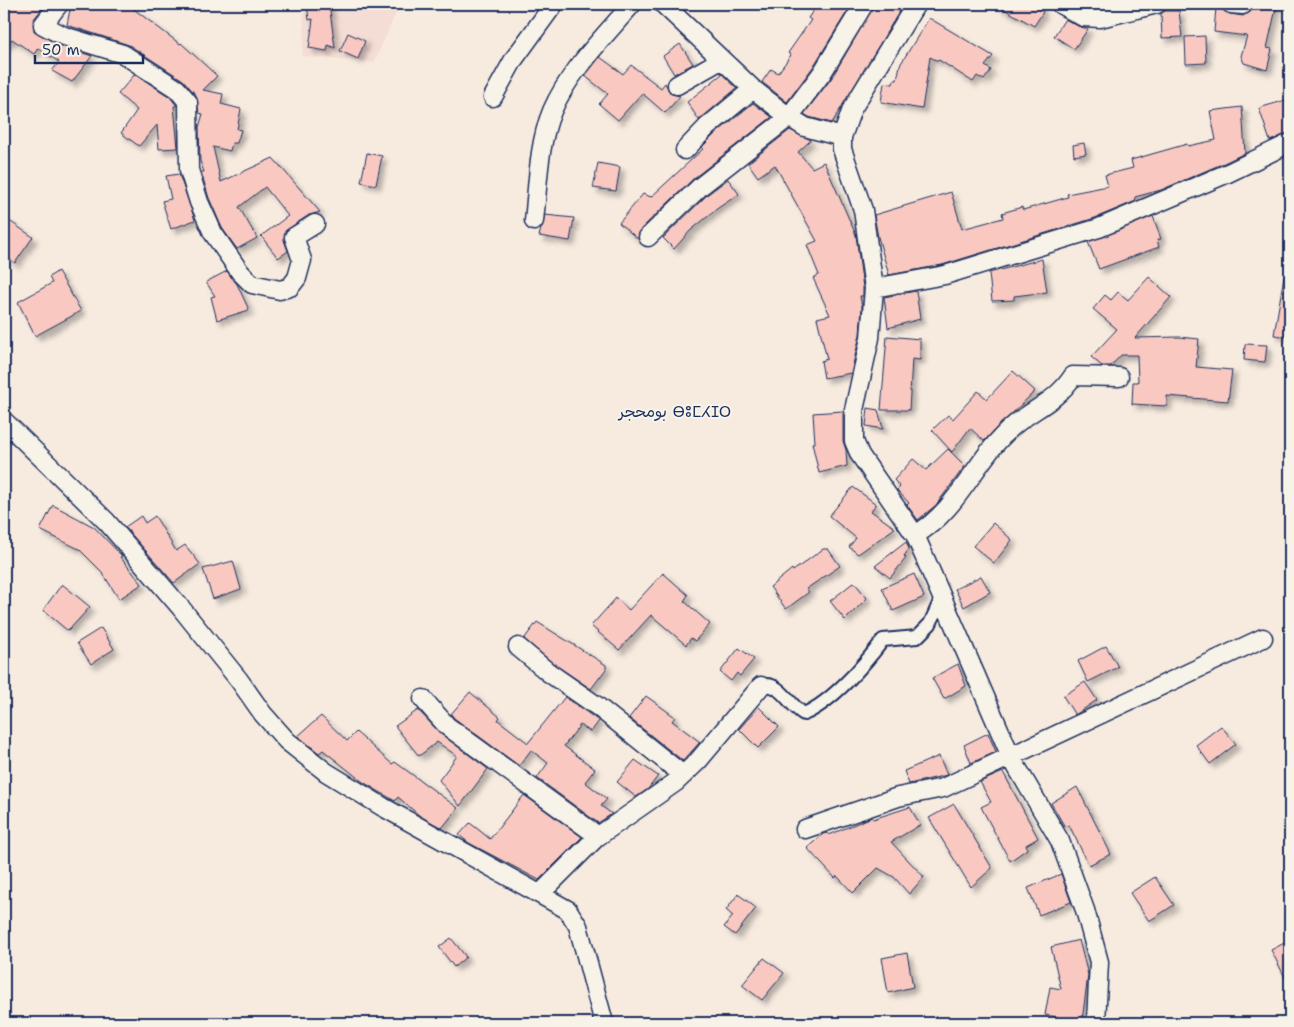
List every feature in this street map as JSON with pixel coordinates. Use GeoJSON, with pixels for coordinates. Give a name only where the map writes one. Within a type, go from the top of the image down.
{"type":"FeatureCollection","features":[{"type":"Feature","properties":{"kind":"street"},"geometry":{"type":"LineString","coordinates":[[58,4],[43,25],[64,36],[123,54],[177,89],[188,102],[189,170],[198,202],[213,233],[252,284],[280,290],[290,287],[297,278],[302,260],[294,237],[316,224]]}},
{"type":"Feature","properties":{"kind":"street"},"geometry":{"type":"LineString","coordinates":[[493,97],[514,59],[554,4]]}},
{"type":"Feature","properties":{"kind":"street"},"geometry":{"type":"LineString","coordinates":[[534,221],[543,142],[552,112],[577,72],[632,4]]}},
{"type":"Feature","properties":{"kind":"street"},"geometry":{"type":"LineString","coordinates":[[663,4],[753,90],[805,127],[842,137]]}},
{"type":"Feature","properties":{"kind":"street"},"geometry":{"type":"LineString","coordinates":[[648,237],[701,186],[788,116],[822,73],[864,4]]}},
{"type":"Feature","properties":{"kind":"street"},"geometry":{"type":"LineString","coordinates":[[916,4],[852,109],[842,137],[842,149],[863,210],[874,288],[870,338],[854,410],[854,441],[860,455],[915,535],[1010,756],[1060,842],[1085,910],[1099,962],[1096,1023]]}},
{"type":"Feature","properties":{"kind":"street"},"geometry":{"type":"LineString","coordinates":[[1060,4],[1083,17],[1100,18],[1157,4]]}},
{"type":"Feature","properties":{"kind":"street"},"geometry":{"type":"LineString","coordinates":[[677,85],[722,60]]}},
{"type":"Feature","properties":{"kind":"street"},"geometry":{"type":"LineString","coordinates":[[685,150],[707,127],[753,90]]}},
{"type":"Feature","properties":{"kind":"street"},"geometry":{"type":"LineString","coordinates":[[874,288],[945,275],[1099,228],[1228,173],[1290,143]]}},
{"type":"Feature","properties":{"kind":"street"},"geometry":{"type":"LineString","coordinates":[[915,535],[928,527],[948,507],[996,444],[1011,428],[1039,407],[1053,400],[1073,376],[1119,377]]}},
{"type":"Feature","properties":{"kind":"street"},"geometry":{"type":"LineString","coordinates":[[4,421],[107,522],[181,608],[239,680],[263,714],[287,741],[326,772],[383,807],[568,910],[578,926],[604,1023]]}},
{"type":"Feature","properties":{"kind":"street"},"geometry":{"type":"LineString","coordinates":[[540,893],[598,836],[683,775],[698,761],[761,686],[768,684],[775,686],[796,710],[804,714],[814,710],[846,681],[883,640],[917,637],[930,624],[942,597]]}},
{"type":"Feature","properties":{"kind":"street"},"geometry":{"type":"LineString","coordinates":[[805,829],[898,797],[944,788],[1263,638]]}},
{"type":"Feature","properties":{"kind":"street"},"geometry":{"type":"LineString","coordinates":[[518,647],[597,706],[683,775]]}},
{"type":"Feature","properties":{"kind":"street"},"geometry":{"type":"LineString","coordinates":[[423,699],[447,726],[598,836]]}},
{"type":"Feature","properties":{"kind":"shaded area"},"geometry":{"type":"Polygon","coordinates":[[[303,4],[400,4],[374,63],[302,56],[304,32],[303,4]]]}},
{"type":"Feature","properties":{"kind":"building"},"geometry":{"type":"Polygon","coordinates":[[[7,4],[46,4],[33,20],[34,31],[59,45],[92,56],[72,82],[52,71],[59,62],[38,48],[34,54],[12,39],[4,47],[4,8],[7,4]]]}},
{"type":"Feature","properties":{"kind":"building"},"geometry":{"type":"Polygon","coordinates":[[[71,4],[127,4],[181,43],[217,76],[203,90],[223,94],[221,104],[241,109],[237,129],[241,130],[237,143],[232,143],[230,151],[213,147],[221,182],[273,158],[320,212],[309,215],[285,231],[284,240],[288,251],[278,258],[261,236],[288,216],[265,187],[239,207],[257,238],[237,249],[222,228],[209,198],[201,172],[204,172],[200,161],[199,127],[203,114],[199,113],[196,95],[183,80],[129,45],[67,25],[71,4]]]}},
{"type":"Feature","properties":{"kind":"building"},"geometry":{"type":"Polygon","coordinates":[[[307,4],[329,4],[335,48],[328,45],[327,51],[309,48],[313,19],[309,20],[307,4]]]}},
{"type":"Feature","properties":{"kind":"building"},"geometry":{"type":"Polygon","coordinates":[[[818,4],[852,4],[813,67],[787,102],[762,82],[771,69],[778,73],[791,55],[788,53],[811,20],[808,18],[818,4]]]}},
{"type":"Feature","properties":{"kind":"building"},"geometry":{"type":"Polygon","coordinates":[[[875,4],[904,4],[832,123],[804,114],[831,79],[875,4]]]}},
{"type":"Feature","properties":{"kind":"building"},"geometry":{"type":"Polygon","coordinates":[[[995,4],[1042,4],[1039,9],[1043,12],[1034,26],[995,4]]]}},
{"type":"Feature","properties":{"kind":"building"},"geometry":{"type":"Polygon","coordinates":[[[1253,4],[1277,4],[1267,48],[1272,49],[1267,70],[1244,63],[1241,56],[1247,36],[1214,32],[1216,7],[1230,14],[1243,16],[1251,11],[1253,4]]]}},
{"type":"Feature","properties":{"kind":"building"},"geometry":{"type":"Polygon","coordinates":[[[1165,11],[1179,11],[1182,37],[1162,38],[1161,13],[1165,11]]]}},
{"type":"Feature","properties":{"kind":"building"},"geometry":{"type":"Polygon","coordinates":[[[929,18],[993,56],[985,66],[991,70],[984,80],[977,76],[973,82],[939,60],[930,57],[922,109],[881,102],[884,83],[893,84],[894,80],[897,80],[900,65],[929,18]]]}},
{"type":"Feature","properties":{"kind":"building"},"geometry":{"type":"Polygon","coordinates":[[[1065,19],[1088,29],[1074,49],[1054,36],[1065,19]]]}},
{"type":"Feature","properties":{"kind":"building"},"geometry":{"type":"Polygon","coordinates":[[[348,33],[365,41],[358,59],[340,51],[348,33]]]}},
{"type":"Feature","properties":{"kind":"building"},"geometry":{"type":"Polygon","coordinates":[[[1205,36],[1206,63],[1186,64],[1185,37],[1205,36]]]}},
{"type":"Feature","properties":{"kind":"building"},"geometry":{"type":"Polygon","coordinates":[[[680,44],[693,64],[674,74],[663,56],[680,44]]]}},
{"type":"Feature","properties":{"kind":"building"},"geometry":{"type":"Polygon","coordinates":[[[600,57],[623,74],[631,65],[661,88],[665,83],[671,94],[680,96],[665,113],[642,93],[618,120],[599,104],[608,94],[585,76],[600,57]]]}},
{"type":"Feature","properties":{"kind":"building"},"geometry":{"type":"Polygon","coordinates":[[[135,74],[170,97],[177,106],[174,106],[178,148],[159,149],[157,125],[139,146],[121,133],[137,110],[118,94],[135,74]]]}},
{"type":"Feature","properties":{"kind":"building"},"geometry":{"type":"Polygon","coordinates":[[[722,74],[737,88],[699,120],[687,102],[722,74]]]}},
{"type":"Feature","properties":{"kind":"building"},"geometry":{"type":"Polygon","coordinates":[[[1286,100],[1290,114],[1290,132],[1270,141],[1259,108],[1286,100]]]}},
{"type":"Feature","properties":{"kind":"building"},"geometry":{"type":"Polygon","coordinates":[[[753,103],[772,117],[694,178],[641,229],[638,239],[619,223],[643,194],[651,197],[703,149],[702,147],[714,135],[753,103]]]}},
{"type":"Feature","properties":{"kind":"building"},"geometry":{"type":"Polygon","coordinates":[[[1242,107],[1245,153],[1224,163],[1161,190],[1135,197],[1136,201],[1095,218],[942,265],[889,275],[874,215],[951,192],[962,229],[1003,218],[1002,213],[1022,207],[1023,210],[1068,197],[1067,194],[1108,186],[1105,175],[1133,168],[1131,160],[1187,144],[1188,146],[1216,140],[1210,111],[1242,107]]]}},
{"type":"Feature","properties":{"kind":"building"},"geometry":{"type":"Polygon","coordinates":[[[790,130],[811,140],[798,152],[812,168],[824,162],[856,235],[863,296],[860,296],[862,307],[860,335],[851,373],[824,378],[821,361],[827,359],[817,318],[830,315],[813,278],[819,275],[807,245],[817,241],[775,165],[758,177],[748,163],[790,130]]]}},
{"type":"Feature","properties":{"kind":"building"},"geometry":{"type":"Polygon","coordinates":[[[1084,143],[1086,154],[1074,156],[1073,145],[1084,143]]]}},
{"type":"Feature","properties":{"kind":"building"},"geometry":{"type":"Polygon","coordinates":[[[367,153],[382,156],[376,185],[361,182],[367,153]]]}},
{"type":"Feature","properties":{"kind":"building"},"geometry":{"type":"Polygon","coordinates":[[[598,163],[620,167],[616,191],[593,188],[598,163]]]}},
{"type":"Feature","properties":{"kind":"building"},"geometry":{"type":"Polygon","coordinates":[[[179,174],[195,220],[171,229],[162,201],[171,199],[166,176],[179,174]]]}},
{"type":"Feature","properties":{"kind":"building"},"geometry":{"type":"Polygon","coordinates":[[[728,179],[739,194],[690,231],[674,249],[663,238],[708,194],[728,179]]]}},
{"type":"Feature","properties":{"kind":"building"},"geometry":{"type":"Polygon","coordinates":[[[545,215],[574,218],[570,241],[539,236],[545,215]]]}},
{"type":"Feature","properties":{"kind":"building"},"geometry":{"type":"Polygon","coordinates":[[[1153,216],[1161,239],[1157,240],[1159,247],[1099,269],[1088,242],[1153,216]]]}},
{"type":"Feature","properties":{"kind":"building"},"geometry":{"type":"Polygon","coordinates":[[[8,220],[33,237],[15,263],[4,255],[4,225],[8,220]]]}},
{"type":"Feature","properties":{"kind":"building"},"geometry":{"type":"Polygon","coordinates":[[[1042,259],[1047,292],[1014,296],[1014,300],[992,301],[989,273],[1042,259]]]}},
{"type":"Feature","properties":{"kind":"building"},"geometry":{"type":"Polygon","coordinates":[[[58,271],[81,311],[35,336],[18,302],[52,283],[49,277],[58,271]]]}},
{"type":"Feature","properties":{"kind":"building"},"geometry":{"type":"Polygon","coordinates":[[[227,271],[237,284],[249,310],[217,320],[211,297],[215,296],[206,282],[227,271]]]}},
{"type":"Feature","properties":{"kind":"building"},"geometry":{"type":"Polygon","coordinates":[[[1284,276],[1290,276],[1290,337],[1274,335],[1284,276]]]}},
{"type":"Feature","properties":{"kind":"building"},"geometry":{"type":"Polygon","coordinates":[[[1149,277],[1171,297],[1135,338],[1179,337],[1199,339],[1196,367],[1232,370],[1228,401],[1167,396],[1167,406],[1132,404],[1133,382],[1138,382],[1137,355],[1121,355],[1111,366],[1102,366],[1091,357],[1117,329],[1093,309],[1105,295],[1111,300],[1118,292],[1128,300],[1149,277]]]}},
{"type":"Feature","properties":{"kind":"building"},"geometry":{"type":"Polygon","coordinates":[[[916,291],[920,319],[888,328],[884,297],[916,291]]]}},
{"type":"Feature","properties":{"kind":"building"},"geometry":{"type":"Polygon","coordinates":[[[887,336],[920,339],[920,360],[912,359],[909,410],[881,410],[887,336]]]}},
{"type":"Feature","properties":{"kind":"building"},"geometry":{"type":"Polygon","coordinates":[[[1245,344],[1267,345],[1265,362],[1244,360],[1245,344]]]}},
{"type":"Feature","properties":{"kind":"building"},"geometry":{"type":"Polygon","coordinates":[[[1013,371],[1035,391],[984,441],[970,428],[952,452],[932,430],[948,415],[953,419],[978,391],[987,399],[1013,371]]]}},
{"type":"Feature","properties":{"kind":"building"},"geometry":{"type":"Polygon","coordinates":[[[868,408],[878,410],[883,429],[866,426],[868,408]]]}},
{"type":"Feature","properties":{"kind":"building"},"geometry":{"type":"Polygon","coordinates":[[[843,411],[843,441],[846,450],[847,466],[819,473],[812,443],[815,443],[813,413],[843,411]]]}},
{"type":"Feature","properties":{"kind":"building"},"geometry":{"type":"Polygon","coordinates":[[[948,449],[965,466],[936,505],[918,520],[907,505],[909,503],[897,490],[900,487],[894,480],[913,459],[926,470],[948,449]]]}},
{"type":"Feature","properties":{"kind":"building"},"geometry":{"type":"Polygon","coordinates":[[[853,487],[876,504],[871,511],[895,528],[858,554],[849,547],[856,538],[829,516],[853,487]]]}},
{"type":"Feature","properties":{"kind":"building"},"geometry":{"type":"Polygon","coordinates":[[[53,505],[94,527],[122,556],[120,557],[142,584],[119,599],[102,572],[79,549],[40,530],[53,505]]]}},
{"type":"Feature","properties":{"kind":"building"},"geometry":{"type":"Polygon","coordinates":[[[141,516],[145,523],[155,516],[176,551],[185,545],[200,564],[174,583],[125,527],[141,516]]]}},
{"type":"Feature","properties":{"kind":"building"},"geometry":{"type":"Polygon","coordinates":[[[993,523],[1012,540],[994,563],[973,546],[993,523]]]}},
{"type":"Feature","properties":{"kind":"building"},"geometry":{"type":"Polygon","coordinates":[[[906,542],[909,549],[904,556],[906,558],[890,578],[875,566],[906,542]]]}},
{"type":"Feature","properties":{"kind":"building"},"geometry":{"type":"Polygon","coordinates":[[[823,549],[828,549],[840,566],[806,589],[809,592],[786,609],[770,587],[792,569],[793,571],[823,549]]]}},
{"type":"Feature","properties":{"kind":"building"},"geometry":{"type":"Polygon","coordinates":[[[233,561],[241,589],[213,599],[203,569],[233,561]]]}},
{"type":"Feature","properties":{"kind":"building"},"geometry":{"type":"Polygon","coordinates":[[[663,573],[688,595],[684,601],[710,624],[695,641],[691,638],[686,645],[651,615],[619,650],[591,626],[616,598],[629,610],[663,573]]]}},
{"type":"Feature","properties":{"kind":"building"},"geometry":{"type":"Polygon","coordinates":[[[914,574],[924,597],[893,611],[882,588],[914,574]]]}},
{"type":"Feature","properties":{"kind":"building"},"geometry":{"type":"Polygon","coordinates":[[[981,576],[990,592],[964,607],[955,589],[981,576]]]}},
{"type":"Feature","properties":{"kind":"building"},"geometry":{"type":"Polygon","coordinates":[[[854,582],[867,598],[845,620],[830,601],[854,582]]]}},
{"type":"Feature","properties":{"kind":"building"},"geometry":{"type":"Polygon","coordinates":[[[62,584],[90,607],[68,631],[43,610],[62,584]]]}},
{"type":"Feature","properties":{"kind":"building"},"geometry":{"type":"Polygon","coordinates":[[[537,622],[606,665],[606,669],[591,689],[554,664],[524,639],[537,622]]]}},
{"type":"Feature","properties":{"kind":"building"},"geometry":{"type":"Polygon","coordinates":[[[101,628],[114,649],[91,664],[77,643],[101,628]]]}},
{"type":"Feature","properties":{"kind":"building"},"geometry":{"type":"Polygon","coordinates":[[[1106,646],[1118,667],[1088,682],[1078,661],[1106,646]]]}},
{"type":"Feature","properties":{"kind":"building"},"geometry":{"type":"Polygon","coordinates":[[[739,648],[754,659],[740,676],[737,673],[731,681],[720,672],[739,648]]]}},
{"type":"Feature","properties":{"kind":"building"},"geometry":{"type":"Polygon","coordinates":[[[958,664],[966,686],[944,699],[932,678],[958,664]]]}},
{"type":"Feature","properties":{"kind":"building"},"geometry":{"type":"Polygon","coordinates":[[[1085,682],[1097,700],[1075,715],[1063,696],[1085,682]]]}},
{"type":"Feature","properties":{"kind":"building"},"geometry":{"type":"Polygon","coordinates":[[[470,692],[500,717],[498,720],[528,743],[565,697],[599,721],[591,732],[580,725],[564,746],[595,769],[585,782],[607,799],[601,806],[612,814],[598,823],[537,778],[548,763],[531,750],[519,766],[454,718],[451,714],[470,692]]]}},
{"type":"Feature","properties":{"kind":"building"},"geometry":{"type":"Polygon","coordinates":[[[646,696],[675,717],[672,721],[700,742],[683,761],[629,718],[646,696]]]}},
{"type":"Feature","properties":{"kind":"building"},"geometry":{"type":"Polygon","coordinates":[[[759,707],[779,727],[758,748],[739,729],[759,707]]]}},
{"type":"Feature","properties":{"kind":"building"},"geometry":{"type":"Polygon","coordinates":[[[418,710],[441,734],[488,769],[460,806],[439,780],[457,756],[437,742],[419,756],[395,726],[418,710]]]}},
{"type":"Feature","properties":{"kind":"building"},"geometry":{"type":"Polygon","coordinates":[[[321,716],[347,741],[356,732],[392,764],[395,762],[458,808],[442,828],[420,816],[398,797],[395,801],[363,782],[323,750],[319,753],[298,736],[321,716]]]}},
{"type":"Feature","properties":{"kind":"building"},"geometry":{"type":"Polygon","coordinates":[[[1221,726],[1236,744],[1210,764],[1196,745],[1221,726]]]}},
{"type":"Feature","properties":{"kind":"building"},"geometry":{"type":"Polygon","coordinates":[[[988,733],[996,752],[971,763],[964,745],[988,733]]]}},
{"type":"Feature","properties":{"kind":"building"},"geometry":{"type":"Polygon","coordinates":[[[939,756],[947,775],[909,784],[904,771],[939,756]]]}},
{"type":"Feature","properties":{"kind":"building"},"geometry":{"type":"Polygon","coordinates":[[[635,760],[658,776],[648,789],[636,797],[617,782],[635,760]]]}},
{"type":"Feature","properties":{"kind":"building"},"geometry":{"type":"Polygon","coordinates":[[[1003,772],[1038,838],[1026,845],[1027,849],[1010,861],[981,807],[991,802],[980,782],[1003,772]]]}},
{"type":"Feature","properties":{"kind":"building"},"geometry":{"type":"Polygon","coordinates":[[[1077,787],[1111,854],[1089,865],[1069,825],[1065,827],[1051,803],[1077,787]]]}},
{"type":"Feature","properties":{"kind":"building"},"geometry":{"type":"Polygon","coordinates":[[[524,795],[582,837],[539,880],[469,843],[459,835],[470,823],[490,839],[524,795]]]}},
{"type":"Feature","properties":{"kind":"building"},"geometry":{"type":"Polygon","coordinates":[[[954,804],[992,868],[971,887],[929,818],[954,804]]]}},
{"type":"Feature","properties":{"kind":"building"},"geometry":{"type":"Polygon","coordinates":[[[910,807],[920,825],[891,842],[924,877],[909,894],[894,877],[878,868],[853,893],[837,876],[835,878],[807,848],[823,834],[827,833],[829,835],[872,817],[873,819],[910,807]]]}},
{"type":"Feature","properties":{"kind":"building"},"geometry":{"type":"Polygon","coordinates":[[[1061,874],[1071,902],[1039,915],[1028,888],[1061,874]]]}},
{"type":"Feature","properties":{"kind":"building"},"geometry":{"type":"Polygon","coordinates":[[[1155,877],[1174,905],[1149,921],[1130,893],[1155,877]]]}},
{"type":"Feature","properties":{"kind":"building"},"geometry":{"type":"Polygon","coordinates":[[[738,894],[756,908],[735,935],[724,927],[733,916],[726,910],[738,894]]]}},
{"type":"Feature","properties":{"kind":"building"},"geometry":{"type":"Polygon","coordinates":[[[451,938],[466,957],[454,967],[439,947],[451,938]]]}},
{"type":"Feature","properties":{"kind":"building"},"geometry":{"type":"Polygon","coordinates":[[[1079,940],[1088,975],[1082,1021],[1045,1015],[1050,987],[1061,989],[1051,947],[1079,940]]]}},
{"type":"Feature","properties":{"kind":"building"},"geometry":{"type":"Polygon","coordinates":[[[1290,940],[1290,987],[1271,950],[1290,940]]]}},
{"type":"Feature","properties":{"kind":"building"},"geometry":{"type":"Polygon","coordinates":[[[907,953],[913,987],[888,993],[882,958],[907,953]]]}},
{"type":"Feature","properties":{"kind":"building"},"geometry":{"type":"Polygon","coordinates":[[[764,958],[784,973],[762,1000],[742,985],[764,958]]]}},
{"type":"Feature","properties":{"kind":"district","name":"بومحجر ⴱⵓⵎⵃⵊⵔ"},"geometry":{"type":"Point","coordinates":[675,411]}}]}
